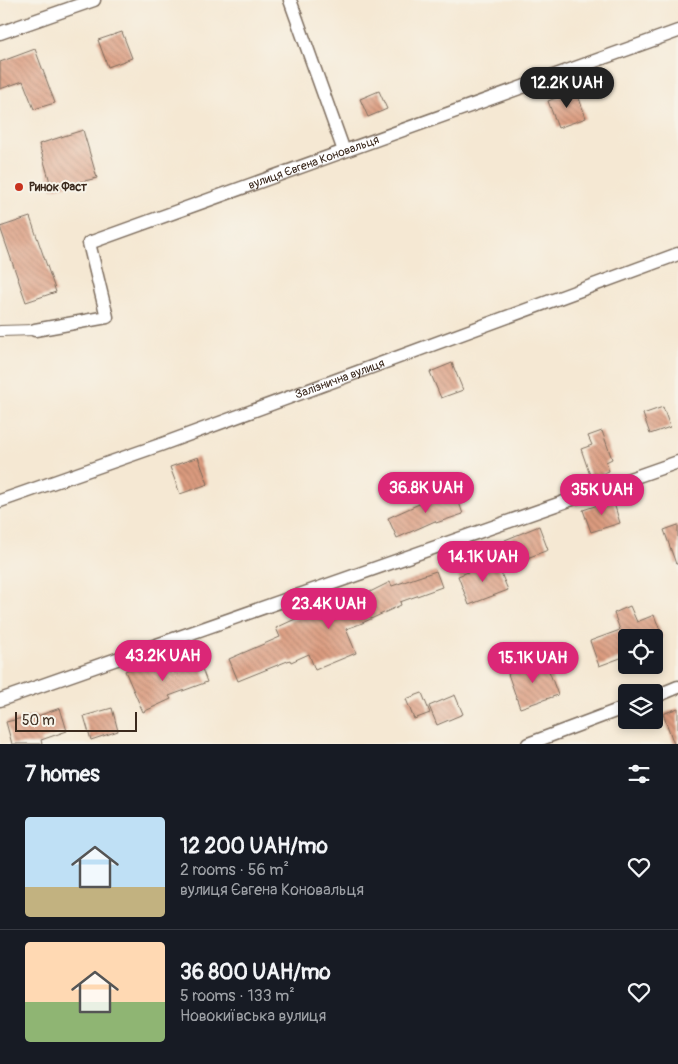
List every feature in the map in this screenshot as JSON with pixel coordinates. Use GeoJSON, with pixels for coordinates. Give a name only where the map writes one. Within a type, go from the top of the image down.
{"type":"FeatureCollection","features":[{"type":"Feature","properties":{"kind":"street"},"geometry":{"type":"LineString","coordinates":[[0,33],[94,0]]}},
{"type":"Feature","properties":{"kind":"street"},"geometry":{"type":"LineString","coordinates":[[290,0],[344,151]]}},
{"type":"Feature","properties":{"kind":"street","name":"вулиця Євгена Коновальця"},"geometry":{"type":"LineString","coordinates":[[35,330],[107,317],[89,243],[678,31]]}},
{"type":"Feature","properties":{"kind":"street","name":"Залізнична вулиця"},"geometry":{"type":"LineString","coordinates":[[0,501],[160,445],[678,254]]}},
{"type":"Feature","properties":{"kind":"street"},"geometry":{"type":"LineString","coordinates":[[0,331],[35,330]]}},
{"type":"Feature","properties":{"kind":"street"},"geometry":{"type":"LineString","coordinates":[[0,700],[678,462]]}},
{"type":"Feature","properties":{"kind":"street"},"geometry":{"type":"LineString","coordinates":[[663,694],[678,688]]}},
{"type":"Feature","properties":{"kind":"street"},"geometry":{"type":"LineString","coordinates":[[528,744],[618,710]]}},
{"type":"Feature","properties":{"kind":"building"},"geometry":{"type":"Polygon","coordinates":[[[122,32],[132,58],[108,67],[98,40],[122,32]]]}},
{"type":"Feature","properties":{"kind":"building"},"geometry":{"type":"Polygon","coordinates":[[[35,49],[55,103],[34,109],[23,81],[0,89],[0,62],[35,49]]]}},
{"type":"Feature","properties":{"kind":"building"},"geometry":{"type":"Polygon","coordinates":[[[576,90],[586,118],[558,128],[548,101],[576,90]]]}},
{"type":"Feature","properties":{"kind":"building"},"geometry":{"type":"Polygon","coordinates":[[[379,91],[387,109],[368,117],[360,99],[379,91]]]}},
{"type":"Feature","properties":{"kind":"building"},"geometry":{"type":"Polygon","coordinates":[[[83,130],[97,178],[52,189],[39,144],[83,130]]]}},
{"type":"Feature","properties":{"kind":"building"},"geometry":{"type":"Polygon","coordinates":[[[30,217],[56,292],[26,302],[0,227],[30,217]]]}},
{"type":"Feature","properties":{"kind":"building"},"geometry":{"type":"Polygon","coordinates":[[[452,363],[463,390],[441,398],[430,372],[452,363]]]}},
{"type":"Feature","properties":{"kind":"building"},"geometry":{"type":"Polygon","coordinates":[[[663,407],[670,427],[650,434],[643,414],[663,407]]]}},
{"type":"Feature","properties":{"kind":"building"},"geometry":{"type":"Polygon","coordinates":[[[602,431],[612,459],[606,462],[609,471],[591,478],[581,449],[592,445],[588,436],[602,431]]]}},
{"type":"Feature","properties":{"kind":"building"},"geometry":{"type":"Polygon","coordinates":[[[198,457],[208,484],[180,494],[170,467],[198,457]]]}},
{"type":"Feature","properties":{"kind":"building"},"geometry":{"type":"Polygon","coordinates":[[[455,491],[463,514],[436,523],[435,521],[397,538],[388,518],[428,500],[455,491]]]}},
{"type":"Feature","properties":{"kind":"building"},"geometry":{"type":"Polygon","coordinates":[[[613,500],[620,523],[591,532],[583,510],[613,500]]]}},
{"type":"Feature","properties":{"kind":"building"},"geometry":{"type":"Polygon","coordinates":[[[678,525],[678,564],[676,564],[664,530],[678,525]]]}},
{"type":"Feature","properties":{"kind":"building"},"geometry":{"type":"Polygon","coordinates":[[[539,526],[548,550],[514,563],[505,540],[539,526]]]}},
{"type":"Feature","properties":{"kind":"building"},"geometry":{"type":"Polygon","coordinates":[[[496,561],[508,590],[469,605],[458,576],[496,561]]]}},
{"type":"Feature","properties":{"kind":"building"},"geometry":{"type":"Polygon","coordinates":[[[436,571],[442,587],[400,602],[401,605],[346,629],[356,653],[315,670],[309,654],[238,681],[229,659],[280,637],[276,628],[308,613],[311,618],[369,595],[368,593],[390,582],[392,586],[436,571]]]}},
{"type":"Feature","properties":{"kind":"building"},"geometry":{"type":"Polygon","coordinates":[[[630,606],[637,622],[654,615],[659,629],[620,629],[614,613],[630,606]]]}},
{"type":"Feature","properties":{"kind":"building"},"geometry":{"type":"Polygon","coordinates":[[[618,631],[618,659],[599,666],[590,641],[618,631]]]}},
{"type":"Feature","properties":{"kind":"building"},"geometry":{"type":"Polygon","coordinates":[[[152,658],[158,673],[198,658],[207,682],[169,696],[171,699],[143,712],[125,671],[152,658]]]}},
{"type":"Feature","properties":{"kind":"building"},"geometry":{"type":"Polygon","coordinates":[[[545,660],[558,695],[520,708],[508,674],[545,660]]]}},
{"type":"Feature","properties":{"kind":"building"},"geometry":{"type":"Polygon","coordinates":[[[422,693],[430,713],[414,719],[406,699],[422,693]]]}},
{"type":"Feature","properties":{"kind":"building"},"geometry":{"type":"Polygon","coordinates":[[[455,695],[463,714],[437,725],[429,706],[455,695]]]}},
{"type":"Feature","properties":{"kind":"building"},"geometry":{"type":"Polygon","coordinates":[[[60,708],[67,731],[41,740],[42,744],[12,744],[6,722],[35,715],[35,717],[60,708]]]}},
{"type":"Feature","properties":{"kind":"building"},"geometry":{"type":"Polygon","coordinates":[[[112,708],[118,731],[91,740],[84,716],[112,708]]]}},
{"type":"Feature","properties":{"kind":"building"},"geometry":{"type":"Polygon","coordinates":[[[678,708],[678,744],[674,744],[663,714],[678,708]]]}},
{"type":"Feature","properties":{"kind":"place","name":"Ринок Фаст"},"geometry":{"type":"Point","coordinates":[19,187]}}]}
